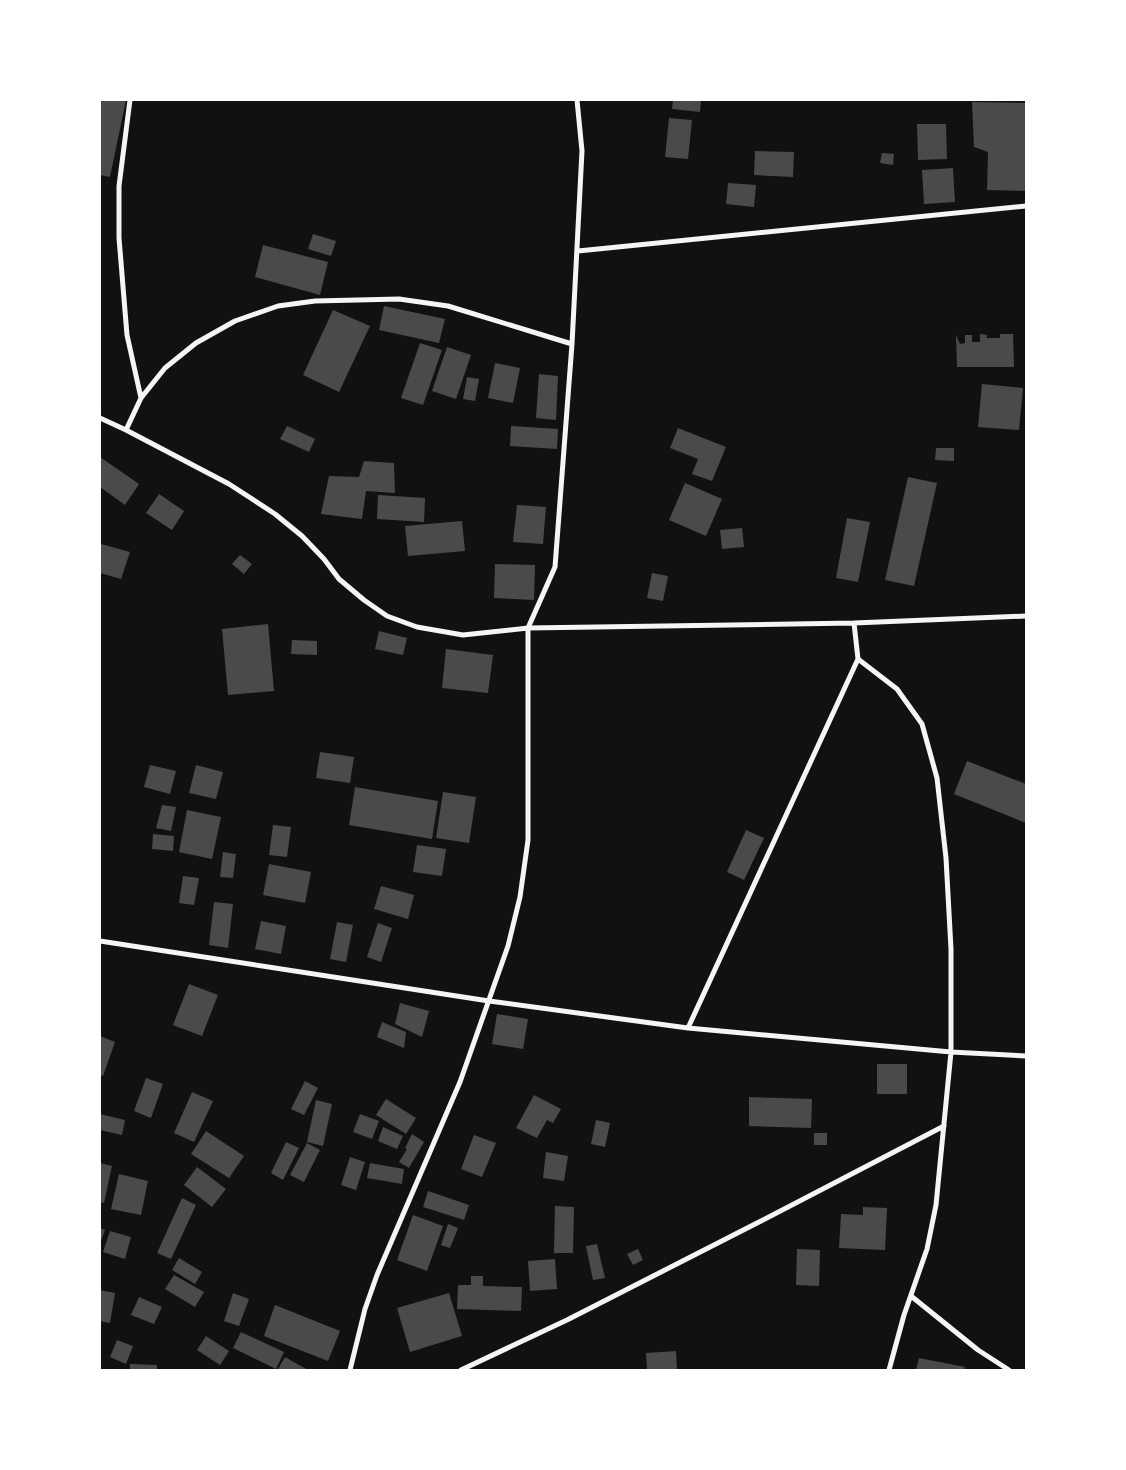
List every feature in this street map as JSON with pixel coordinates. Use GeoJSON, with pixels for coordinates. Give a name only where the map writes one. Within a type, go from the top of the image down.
{"type":"FeatureCollection","features":[{"type":"Feature","properties":{"kind":"street"},"geometry":{"type":"LineString","coordinates":[[130,100],[119,186],[119,238],[127,334],[141,398]]}},
{"type":"Feature","properties":{"kind":"street"},"geometry":{"type":"LineString","coordinates":[[350,1370],[365,1309],[377,1275],[460,1082],[508,946],[520,897],[528,840],[528,628],[555,567],[572,344],[582,151],[577,100]]}},
{"type":"Feature","properties":{"kind":"street"},"geometry":{"type":"LineString","coordinates":[[578,251],[1026,206]]}},
{"type":"Feature","properties":{"kind":"street"},"geometry":{"type":"LineString","coordinates":[[126,430],[141,398],[165,368],[196,343],[235,321],[278,306],[315,301],[399,299],[448,306],[572,344]]}},
{"type":"Feature","properties":{"kind":"street"},"geometry":{"type":"LineString","coordinates":[[100,418],[229,484],[275,514],[302,536],[324,559],[339,579],[364,600],[387,616],[417,628],[463,635],[528,628],[854,623],[1026,616]]}},
{"type":"Feature","properties":{"kind":"street"},"geometry":{"type":"LineString","coordinates":[[688,1028],[858,659],[854,623]]}},
{"type":"Feature","properties":{"kind":"street"},"geometry":{"type":"LineString","coordinates":[[858,659],[897,689],[922,724],[937,778],[946,858],[951,949],[952,1052],[936,1204],[927,1249],[904,1315],[888,1370]]}},
{"type":"Feature","properties":{"kind":"street"},"geometry":{"type":"LineString","coordinates":[[100,940],[488,1001],[688,1028],[952,1052],[1026,1056]]}},
{"type":"Feature","properties":{"kind":"street"},"geometry":{"type":"LineString","coordinates":[[461,1370],[753,1226],[944,1126]]}},
{"type":"Feature","properties":{"kind":"street"},"geometry":{"type":"LineString","coordinates":[[911,1296],[978,1350],[1010,1370]]}},
{"type":"Feature","properties":{"kind":"building"},"geometry":{"type":"Polygon","coordinates":[[[100,100],[126,100],[110,177],[100,175],[100,100]]]}},
{"type":"Feature","properties":{"kind":"building"},"geometry":{"type":"Polygon","coordinates":[[[673,100],[701,100],[700,112],[672,109],[673,100]]]}},
{"type":"Feature","properties":{"kind":"building"},"geometry":{"type":"Polygon","coordinates":[[[972,102],[1026,103],[1026,191],[987,190],[988,152],[974,147],[972,102]]]}},
{"type":"Feature","properties":{"kind":"building"},"geometry":{"type":"Polygon","coordinates":[[[669,118],[692,120],[688,159],[665,157],[669,118]]]}},
{"type":"Feature","properties":{"kind":"building"},"geometry":{"type":"Polygon","coordinates":[[[917,124],[946,124],[947,159],[918,160],[917,124]]]}},
{"type":"Feature","properties":{"kind":"building"},"geometry":{"type":"Polygon","coordinates":[[[755,151],[794,152],[793,177],[754,175],[755,151]]]}},
{"type":"Feature","properties":{"kind":"building"},"geometry":{"type":"Polygon","coordinates":[[[882,153],[894,154],[893,165],[880,163],[882,153]]]}},
{"type":"Feature","properties":{"kind":"building"},"geometry":{"type":"Polygon","coordinates":[[[953,168],[955,202],[924,204],[922,170],[953,168]]]}},
{"type":"Feature","properties":{"kind":"building"},"geometry":{"type":"Polygon","coordinates":[[[728,183],[756,185],[754,207],[726,204],[728,183]]]}},
{"type":"Feature","properties":{"kind":"building"},"geometry":{"type":"Polygon","coordinates":[[[313,234],[336,241],[331,256],[308,249],[313,234]]]}},
{"type":"Feature","properties":{"kind":"building"},"geometry":{"type":"Polygon","coordinates":[[[263,245],[328,262],[320,295],[255,277],[263,245]]]}},
{"type":"Feature","properties":{"kind":"building"},"geometry":{"type":"Polygon","coordinates":[[[384,306],[445,319],[439,343],[379,330],[384,306]]]}},
{"type":"Feature","properties":{"kind":"building"},"geometry":{"type":"Polygon","coordinates":[[[333,310],[370,326],[339,392],[303,375],[333,310]]]}},
{"type":"Feature","properties":{"kind":"building"},"geometry":{"type":"Polygon","coordinates":[[[980,334],[987,335],[987,338],[1000,338],[1000,334],[1013,334],[1014,367],[957,367],[956,335],[960,344],[965,343],[965,335],[972,335],[972,342],[980,342],[980,334]]]}},
{"type":"Feature","properties":{"kind":"building"},"geometry":{"type":"Polygon","coordinates":[[[420,343],[442,350],[423,405],[401,398],[420,343]]]}},
{"type":"Feature","properties":{"kind":"building"},"geometry":{"type":"Polygon","coordinates":[[[447,347],[471,355],[456,399],[432,391],[447,347]]]}},
{"type":"Feature","properties":{"kind":"building"},"geometry":{"type":"Polygon","coordinates":[[[495,363],[520,368],[513,403],[488,398],[495,363]]]}},
{"type":"Feature","properties":{"kind":"building"},"geometry":{"type":"Polygon","coordinates":[[[539,374],[558,376],[556,420],[536,418],[539,374]]]}},
{"type":"Feature","properties":{"kind":"building"},"geometry":{"type":"Polygon","coordinates":[[[467,377],[479,379],[475,401],[463,399],[467,377]]]}},
{"type":"Feature","properties":{"kind":"building"},"geometry":{"type":"Polygon","coordinates":[[[982,384],[1023,388],[1019,430],[978,427],[982,384]]]}},
{"type":"Feature","properties":{"kind":"building"},"geometry":{"type":"Polygon","coordinates":[[[287,426],[315,439],[309,452],[280,439],[287,426]]]}},
{"type":"Feature","properties":{"kind":"building"},"geometry":{"type":"Polygon","coordinates":[[[511,426],[558,429],[557,449],[510,446],[511,426]]]}},
{"type":"Feature","properties":{"kind":"building"},"geometry":{"type":"Polygon","coordinates":[[[678,428],[726,447],[712,481],[692,474],[698,459],[670,448],[678,428]]]}},
{"type":"Feature","properties":{"kind":"building"},"geometry":{"type":"Polygon","coordinates":[[[936,448],[954,448],[954,461],[935,460],[936,448]]]}},
{"type":"Feature","properties":{"kind":"building"},"geometry":{"type":"Polygon","coordinates":[[[100,457],[139,484],[125,505],[100,487],[100,457]]]}},
{"type":"Feature","properties":{"kind":"building"},"geometry":{"type":"Polygon","coordinates":[[[364,461],[394,463],[395,493],[366,491],[362,519],[321,514],[329,476],[359,477],[364,461]]]}},
{"type":"Feature","properties":{"kind":"building"},"geometry":{"type":"Polygon","coordinates":[[[908,477],[937,483],[914,586],[885,580],[908,477]]]}},
{"type":"Feature","properties":{"kind":"building"},"geometry":{"type":"Polygon","coordinates":[[[685,483],[722,499],[706,536],[669,520],[685,483]]]}},
{"type":"Feature","properties":{"kind":"building"},"geometry":{"type":"Polygon","coordinates":[[[159,494],[184,511],[172,530],[146,513],[159,494]]]}},
{"type":"Feature","properties":{"kind":"building"},"geometry":{"type":"Polygon","coordinates":[[[378,495],[425,498],[424,522],[377,519],[378,495]]]}},
{"type":"Feature","properties":{"kind":"building"},"geometry":{"type":"Polygon","coordinates":[[[517,505],[546,507],[543,544],[513,542],[517,505]]]}},
{"type":"Feature","properties":{"kind":"building"},"geometry":{"type":"Polygon","coordinates":[[[847,518],[870,522],[858,582],[836,578],[847,518]]]}},
{"type":"Feature","properties":{"kind":"building"},"geometry":{"type":"Polygon","coordinates":[[[462,521],[465,551],[408,556],[405,526],[462,521]]]}},
{"type":"Feature","properties":{"kind":"building"},"geometry":{"type":"Polygon","coordinates":[[[742,528],[744,547],[722,549],[720,530],[742,528]]]}},
{"type":"Feature","properties":{"kind":"building"},"geometry":{"type":"Polygon","coordinates":[[[101,544],[130,552],[121,579],[100,573],[101,544]]]}},
{"type":"Feature","properties":{"kind":"building"},"geometry":{"type":"Polygon","coordinates":[[[240,555],[252,564],[244,574],[232,564],[240,555]]]}},
{"type":"Feature","properties":{"kind":"building"},"geometry":{"type":"Polygon","coordinates":[[[495,564],[535,565],[534,600],[494,598],[495,564]]]}},
{"type":"Feature","properties":{"kind":"building"},"geometry":{"type":"Polygon","coordinates":[[[652,573],[668,576],[663,601],[647,598],[652,573]]]}},
{"type":"Feature","properties":{"kind":"building"},"geometry":{"type":"Polygon","coordinates":[[[268,624],[274,691],[228,695],[222,629],[268,624]]]}},
{"type":"Feature","properties":{"kind":"building"},"geometry":{"type":"Polygon","coordinates":[[[379,631],[407,638],[403,655],[375,649],[379,631]]]}},
{"type":"Feature","properties":{"kind":"building"},"geometry":{"type":"Polygon","coordinates":[[[292,640],[317,641],[317,655],[291,654],[292,640]]]}},
{"type":"Feature","properties":{"kind":"building"},"geometry":{"type":"Polygon","coordinates":[[[446,649],[493,655],[488,693],[442,688],[446,649]]]}},
{"type":"Feature","properties":{"kind":"building"},"geometry":{"type":"Polygon","coordinates":[[[320,752],[354,757],[350,783],[316,778],[320,752]]]}},
{"type":"Feature","properties":{"kind":"building"},"geometry":{"type":"Polygon","coordinates":[[[967,761],[1026,784],[1026,823],[954,794],[967,761]]]}},
{"type":"Feature","properties":{"kind":"building"},"geometry":{"type":"Polygon","coordinates":[[[150,765],[176,771],[170,794],[144,787],[150,765]]]}},
{"type":"Feature","properties":{"kind":"building"},"geometry":{"type":"Polygon","coordinates":[[[196,765],[223,772],[216,799],[189,793],[196,765]]]}},
{"type":"Feature","properties":{"kind":"building"},"geometry":{"type":"Polygon","coordinates":[[[355,787],[438,801],[432,839],[349,825],[355,787]]]}},
{"type":"Feature","properties":{"kind":"building"},"geometry":{"type":"Polygon","coordinates":[[[443,792],[476,797],[469,843],[436,838],[443,792]]]}},
{"type":"Feature","properties":{"kind":"building"},"geometry":{"type":"Polygon","coordinates":[[[162,805],[176,807],[171,831],[156,828],[162,805]]]}},
{"type":"Feature","properties":{"kind":"building"},"geometry":{"type":"Polygon","coordinates":[[[187,810],[221,817],[212,859],[179,852],[187,810]]]}},
{"type":"Feature","properties":{"kind":"building"},"geometry":{"type":"Polygon","coordinates":[[[273,825],[291,827],[287,857],[269,855],[273,825]]]}},
{"type":"Feature","properties":{"kind":"building"},"geometry":{"type":"Polygon","coordinates":[[[746,830],[764,838],[744,880],[727,872],[746,830]]]}},
{"type":"Feature","properties":{"kind":"building"},"geometry":{"type":"Polygon","coordinates":[[[153,834],[174,836],[173,851],[152,849],[153,834]]]}},
{"type":"Feature","properties":{"kind":"building"},"geometry":{"type":"Polygon","coordinates":[[[417,845],[446,849],[442,876],[413,872],[417,845]]]}},
{"type":"Feature","properties":{"kind":"building"},"geometry":{"type":"Polygon","coordinates":[[[223,852],[236,854],[233,878],[220,877],[223,852]]]}},
{"type":"Feature","properties":{"kind":"building"},"geometry":{"type":"Polygon","coordinates":[[[269,864],[311,872],[305,903],[263,895],[269,864]]]}},
{"type":"Feature","properties":{"kind":"building"},"geometry":{"type":"Polygon","coordinates":[[[183,876],[199,878],[194,905],[179,903],[183,876]]]}},
{"type":"Feature","properties":{"kind":"building"},"geometry":{"type":"Polygon","coordinates":[[[381,886],[414,895],[408,919],[374,909],[381,886]]]}},
{"type":"Feature","properties":{"kind":"building"},"geometry":{"type":"Polygon","coordinates":[[[214,902],[233,904],[228,948],[209,945],[214,902]]]}},
{"type":"Feature","properties":{"kind":"building"},"geometry":{"type":"Polygon","coordinates":[[[261,921],[286,926],[281,954],[255,949],[261,921]]]}},
{"type":"Feature","properties":{"kind":"building"},"geometry":{"type":"Polygon","coordinates":[[[337,922],[353,925],[346,962],[330,959],[337,922]]]}},
{"type":"Feature","properties":{"kind":"building"},"geometry":{"type":"Polygon","coordinates":[[[378,923],[392,928],[381,962],[367,957],[378,923]]]}},
{"type":"Feature","properties":{"kind":"building"},"geometry":{"type":"Polygon","coordinates":[[[189,984],[218,995],[202,1036],[173,1025],[189,984]]]}},
{"type":"Feature","properties":{"kind":"building"},"geometry":{"type":"Polygon","coordinates":[[[400,1003],[429,1011],[422,1037],[395,1024],[400,1003]]]}},
{"type":"Feature","properties":{"kind":"building"},"geometry":{"type":"Polygon","coordinates":[[[497,1014],[528,1019],[523,1049],[492,1044],[497,1014]]]}},
{"type":"Feature","properties":{"kind":"building"},"geometry":{"type":"Polygon","coordinates":[[[382,1022],[406,1032],[404,1048],[377,1037],[382,1022]]]}},
{"type":"Feature","properties":{"kind":"building"},"geometry":{"type":"Polygon","coordinates":[[[100,1036],[115,1042],[103,1076],[100,1075],[100,1036]]]}},
{"type":"Feature","properties":{"kind":"building"},"geometry":{"type":"Polygon","coordinates":[[[877,1064],[907,1064],[907,1094],[877,1094],[877,1064]]]}},
{"type":"Feature","properties":{"kind":"building"},"geometry":{"type":"Polygon","coordinates":[[[146,1078],[163,1084],[151,1118],[134,1111],[146,1078]]]}},
{"type":"Feature","properties":{"kind":"building"},"geometry":{"type":"Polygon","coordinates":[[[305,1081],[318,1088],[304,1115],[291,1109],[305,1081]]]}},
{"type":"Feature","properties":{"kind":"building"},"geometry":{"type":"Polygon","coordinates":[[[192,1092],[213,1101],[194,1142],[174,1133],[192,1092]]]}},
{"type":"Feature","properties":{"kind":"building"},"geometry":{"type":"Polygon","coordinates":[[[534,1095],[561,1109],[553,1123],[547,1120],[537,1138],[516,1128],[534,1095]]]}},
{"type":"Feature","properties":{"kind":"building"},"geometry":{"type":"Polygon","coordinates":[[[749,1097],[812,1099],[811,1128],[749,1126],[749,1097]]]}},
{"type":"Feature","properties":{"kind":"building"},"geometry":{"type":"Polygon","coordinates":[[[386,1099],[416,1118],[406,1134],[376,1115],[386,1099]]]}},
{"type":"Feature","properties":{"kind":"building"},"geometry":{"type":"Polygon","coordinates":[[[316,1100],[332,1104],[323,1146],[307,1142],[316,1100]]]}},
{"type":"Feature","properties":{"kind":"building"},"geometry":{"type":"Polygon","coordinates":[[[100,1114],[125,1120],[122,1135],[100,1130],[100,1114]]]}},
{"type":"Feature","properties":{"kind":"building"},"geometry":{"type":"Polygon","coordinates":[[[360,1114],[379,1121],[372,1139],[353,1132],[360,1114]]]}},
{"type":"Feature","properties":{"kind":"building"},"geometry":{"type":"Polygon","coordinates":[[[596,1120],[610,1123],[605,1147],[591,1144],[596,1120]]]}},
{"type":"Feature","properties":{"kind":"building"},"geometry":{"type":"Polygon","coordinates":[[[383,1127],[403,1136],[397,1149],[378,1141],[383,1127]]]}},
{"type":"Feature","properties":{"kind":"building"},"geometry":{"type":"Polygon","coordinates":[[[206,1131],[244,1156],[229,1178],[191,1154],[206,1131]]]}},
{"type":"Feature","properties":{"kind":"building"},"geometry":{"type":"Polygon","coordinates":[[[814,1133],[827,1133],[827,1145],[814,1145],[814,1133]]]}},
{"type":"Feature","properties":{"kind":"building"},"geometry":{"type":"Polygon","coordinates":[[[412,1134],[424,1142],[409,1168],[399,1162],[407,1149],[405,1148],[412,1134]]]}},
{"type":"Feature","properties":{"kind":"building"},"geometry":{"type":"Polygon","coordinates":[[[474,1135],[496,1143],[482,1177],[461,1169],[474,1135]]]}},
{"type":"Feature","properties":{"kind":"building"},"geometry":{"type":"Polygon","coordinates":[[[286,1142],[299,1148],[283,1180],[271,1173],[286,1142]]]}},
{"type":"Feature","properties":{"kind":"building"},"geometry":{"type":"Polygon","coordinates":[[[307,1143],[320,1150],[304,1182],[290,1175],[307,1143]]]}},
{"type":"Feature","properties":{"kind":"building"},"geometry":{"type":"Polygon","coordinates":[[[546,1152],[568,1156],[564,1181],[543,1178],[546,1152]]]}},
{"type":"Feature","properties":{"kind":"building"},"geometry":{"type":"Polygon","coordinates":[[[350,1157],[365,1162],[356,1190],[341,1185],[350,1157]]]}},
{"type":"Feature","properties":{"kind":"building"},"geometry":{"type":"Polygon","coordinates":[[[100,1163],[112,1166],[104,1203],[100,1202],[100,1163]]]}},
{"type":"Feature","properties":{"kind":"building"},"geometry":{"type":"Polygon","coordinates":[[[370,1163],[404,1169],[402,1184],[367,1178],[370,1163]]]}},
{"type":"Feature","properties":{"kind":"building"},"geometry":{"type":"Polygon","coordinates":[[[197,1167],[226,1189],[212,1207],[184,1185],[197,1167]]]}},
{"type":"Feature","properties":{"kind":"building"},"geometry":{"type":"Polygon","coordinates":[[[119,1174],[148,1181],[141,1215],[111,1209],[119,1174]]]}},
{"type":"Feature","properties":{"kind":"building"},"geometry":{"type":"Polygon","coordinates":[[[428,1191],[469,1205],[464,1220],[423,1207],[428,1191]]]}},
{"type":"Feature","properties":{"kind":"building"},"geometry":{"type":"Polygon","coordinates":[[[182,1198],[196,1205],[171,1259],[157,1253],[182,1198]]]}},
{"type":"Feature","properties":{"kind":"building"},"geometry":{"type":"Polygon","coordinates":[[[555,1206],[574,1207],[573,1253],[554,1253],[555,1206]]]}},
{"type":"Feature","properties":{"kind":"building"},"geometry":{"type":"Polygon","coordinates":[[[863,1207],[887,1208],[885,1250],[839,1248],[841,1214],[863,1215],[863,1207]]]}},
{"type":"Feature","properties":{"kind":"building"},"geometry":{"type":"Polygon","coordinates":[[[413,1215],[443,1226],[427,1271],[397,1260],[413,1215]]]}},
{"type":"Feature","properties":{"kind":"building"},"geometry":{"type":"Polygon","coordinates":[[[448,1224],[458,1228],[450,1248],[441,1245],[448,1224]]]}},
{"type":"Feature","properties":{"kind":"building"},"geometry":{"type":"Polygon","coordinates":[[[100,1228],[105,1230],[100,1244],[100,1228]]]}},
{"type":"Feature","properties":{"kind":"building"},"geometry":{"type":"Polygon","coordinates":[[[110,1231],[131,1237],[125,1259],[103,1252],[110,1231]]]}},
{"type":"Feature","properties":{"kind":"building"},"geometry":{"type":"Polygon","coordinates":[[[597,1244],[605,1278],[593,1280],[586,1246],[597,1244]]]}},
{"type":"Feature","properties":{"kind":"building"},"geometry":{"type":"Polygon","coordinates":[[[638,1249],[643,1260],[633,1265],[627,1254],[638,1249]]]}},
{"type":"Feature","properties":{"kind":"building"},"geometry":{"type":"Polygon","coordinates":[[[797,1249],[820,1250],[819,1286],[796,1285],[797,1249]]]}},
{"type":"Feature","properties":{"kind":"building"},"geometry":{"type":"Polygon","coordinates":[[[179,1258],[202,1272],[195,1284],[172,1270],[179,1258]]]}},
{"type":"Feature","properties":{"kind":"building"},"geometry":{"type":"Polygon","coordinates":[[[555,1259],[557,1289],[530,1291],[528,1261],[555,1259]]]}},
{"type":"Feature","properties":{"kind":"building"},"geometry":{"type":"Polygon","coordinates":[[[174,1275],[204,1292],[195,1307],[165,1289],[174,1275]]]}},
{"type":"Feature","properties":{"kind":"building"},"geometry":{"type":"Polygon","coordinates":[[[471,1276],[483,1276],[483,1286],[522,1287],[521,1311],[457,1309],[458,1285],[471,1285],[471,1276]]]}},
{"type":"Feature","properties":{"kind":"building"},"geometry":{"type":"Polygon","coordinates":[[[100,1290],[115,1293],[110,1323],[100,1321],[100,1290]]]}},
{"type":"Feature","properties":{"kind":"building"},"geometry":{"type":"Polygon","coordinates":[[[233,1293],[249,1299],[239,1326],[224,1321],[233,1293]]]}},
{"type":"Feature","properties":{"kind":"building"},"geometry":{"type":"Polygon","coordinates":[[[449,1293],[462,1336],[410,1352],[397,1308],[449,1293]]]}},
{"type":"Feature","properties":{"kind":"building"},"geometry":{"type":"Polygon","coordinates":[[[139,1297],[162,1307],[154,1324],[131,1315],[139,1297]]]}},
{"type":"Feature","properties":{"kind":"building"},"geometry":{"type":"Polygon","coordinates":[[[275,1305],[340,1331],[328,1361],[264,1336],[275,1305]]]}},
{"type":"Feature","properties":{"kind":"building"},"geometry":{"type":"Polygon","coordinates":[[[241,1332],[284,1352],[276,1369],[233,1348],[241,1332]]]}},
{"type":"Feature","properties":{"kind":"building"},"geometry":{"type":"Polygon","coordinates":[[[206,1336],[229,1351],[220,1365],[197,1350],[206,1336]]]}},
{"type":"Feature","properties":{"kind":"building"},"geometry":{"type":"Polygon","coordinates":[[[117,1340],[133,1346],[126,1364],[110,1357],[117,1340]]]}},
{"type":"Feature","properties":{"kind":"building"},"geometry":{"type":"Polygon","coordinates":[[[676,1351],[677,1370],[647,1370],[646,1353],[676,1351]]]}},
{"type":"Feature","properties":{"kind":"building"},"geometry":{"type":"Polygon","coordinates":[[[285,1357],[308,1370],[278,1369],[285,1357]]]}},
{"type":"Feature","properties":{"kind":"building"},"geometry":{"type":"Polygon","coordinates":[[[919,1358],[965,1367],[964,1370],[916,1370],[919,1358]]]}},
{"type":"Feature","properties":{"kind":"building"},"geometry":{"type":"Polygon","coordinates":[[[130,1364],[157,1365],[157,1370],[130,1370],[130,1364]]]}}]}
